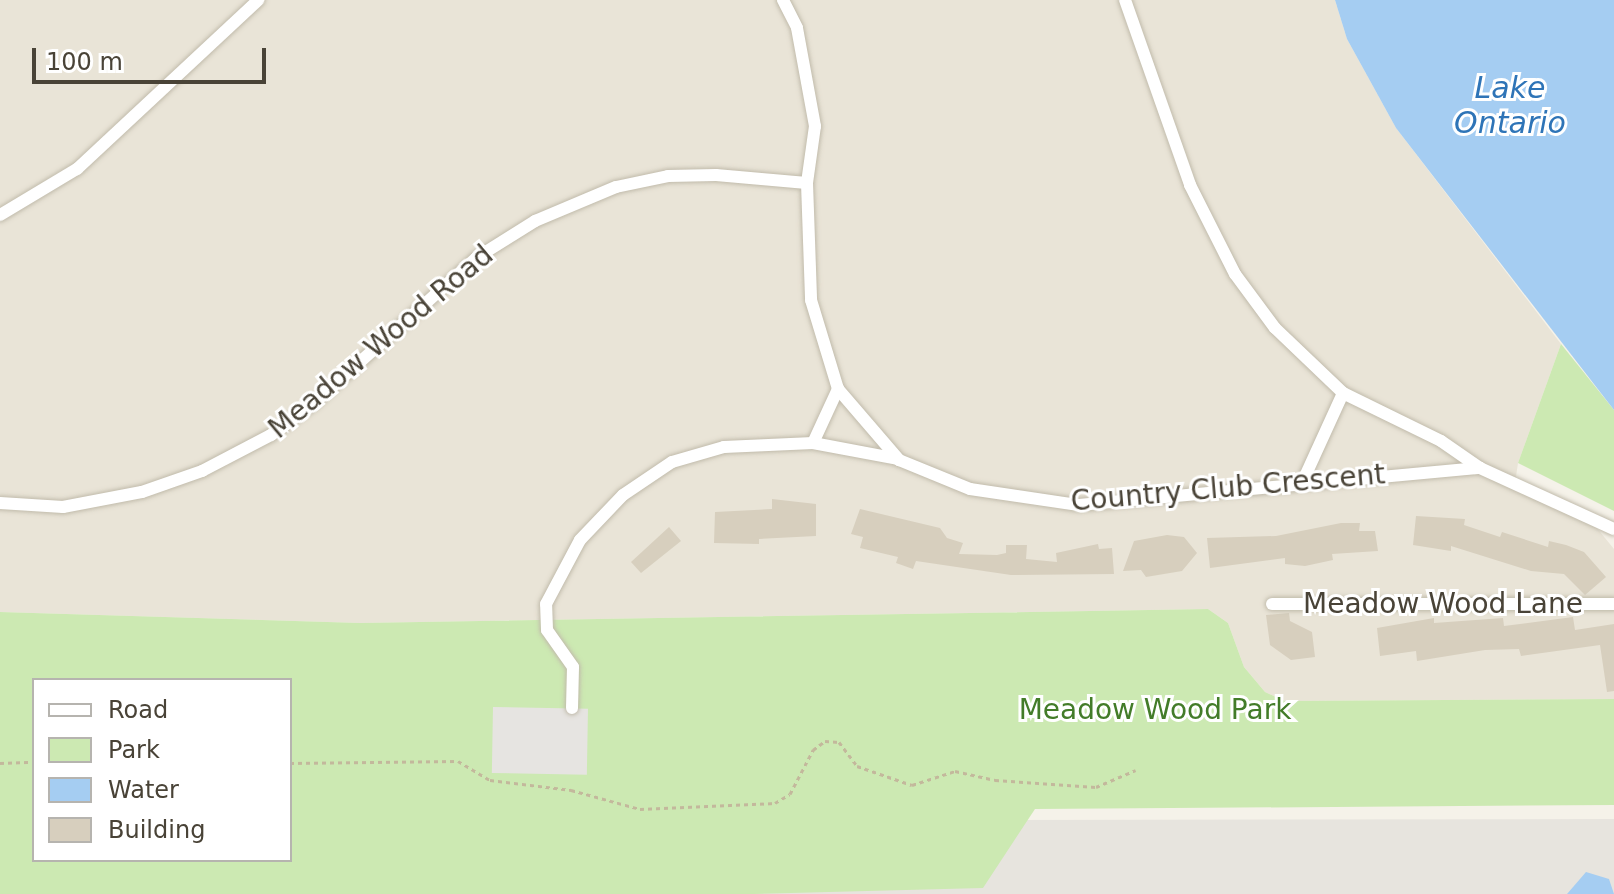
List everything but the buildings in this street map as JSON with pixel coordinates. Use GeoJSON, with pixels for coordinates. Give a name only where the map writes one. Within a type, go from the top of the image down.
{"type":"FeatureCollection","features":[{"type":"Feature","properties":{"kind":"street"},"geometry":{"type":"LineString","coordinates":[[0,215],[77,169],[258,0]]}},
{"type":"Feature","properties":{"kind":"street","name":"Country Club Crescent"},"geometry":{"type":"LineString","coordinates":[[783,0],[797,28],[815,126],[807,183],[811,300],[838,389],[899,460],[970,489],[1079,505],[1480,468]]}},
{"type":"Feature","properties":{"kind":"street"},"geometry":{"type":"LineString","coordinates":[[1125,0],[1190,185],[1235,274],[1275,328],[1343,393],[1441,441],[1480,468],[1614,529]]}},
{"type":"Feature","properties":{"kind":"street","name":"Meadow Wood Road"},"geometry":{"type":"LineString","coordinates":[[0,503],[63,507],[142,492],[202,471],[271,435],[314,403],[476,258],[535,221],[616,187],[704,175],[807,183]]}},
{"type":"Feature","properties":{"kind":"street"},"geometry":{"type":"LineString","coordinates":[[813,443],[838,389]]}},
{"type":"Feature","properties":{"kind":"street"},"geometry":{"type":"LineString","coordinates":[[1302,483],[1343,393]]}},
{"type":"Feature","properties":{"kind":"street"},"geometry":{"type":"LineString","coordinates":[[572,708],[573,667],[547,630],[546,604],[561,570],[600,516],[672,462],[698,452],[813,443],[899,460]]}},
{"type":"Feature","properties":{"kind":"street","name":"Meadow Wood Lane"},"geometry":{"type":"LineString","coordinates":[[1272,604],[1614,604]]}},
{"type":"Feature","properties":{"kind":"path"},"geometry":{"type":"LineString","coordinates":[[292,763],[458,761],[490,780],[571,790],[640,809],[775,803],[790,794],[813,750],[825,741],[839,742],[857,766],[912,785],[955,771],[995,780],[1096,787],[1136,770]]}},
{"type":"Feature","properties":{"kind":"path"},"geometry":{"type":"LineString","coordinates":[[0,763],[32,762]]}},
{"type":"Feature","properties":{"kind":"shaded area"},"geometry":{"type":"Polygon","coordinates":[[[0,0],[1335,0],[1347,39],[1396,128],[1561,344],[1518,463],[1514,490],[1596,527],[1614,549],[1614,699],[1285,701],[1265,692],[1244,667],[1228,623],[1208,609],[360,623],[0,612],[0,0]]]}},
{"type":"Feature","properties":{"kind":"shaded area"},"geometry":{"type":"Polygon","coordinates":[[[493,707],[588,709],[587,775],[492,773],[493,707]]]}},
{"type":"Feature","properties":{"kind":"shaded area"},"geometry":{"type":"Polygon","coordinates":[[[1614,819],[1614,894],[0,894],[0,825],[32,858],[32,862],[292,862],[292,821],[1614,819]]]}},
{"type":"Feature","properties":{"kind":"green space"},"geometry":{"type":"Polygon","coordinates":[[[1561,344],[1614,410],[1614,511],[1518,463],[1561,344]]]}},
{"type":"Feature","properties":{"kind":"green space","name":"Meadow Wood Park"},"geometry":{"type":"Polygon","coordinates":[[[1208,609],[1228,623],[1244,667],[1265,692],[1285,701],[1614,699],[1614,805],[1035,809],[983,888],[754,894],[0,894],[0,612],[360,623],[1208,609]]]}},
{"type":"Feature","properties":{"kind":"water","name":"Lake Ontario"},"geometry":{"type":"Polygon","coordinates":[[[1335,0],[1614,0],[1614,410],[1396,128],[1347,39],[1335,0]]]}},
{"type":"Feature","properties":{"kind":"water"},"geometry":{"type":"Polygon","coordinates":[[[1586,872],[1609,879],[1614,894],[1567,894],[1586,872]]]}}]}
